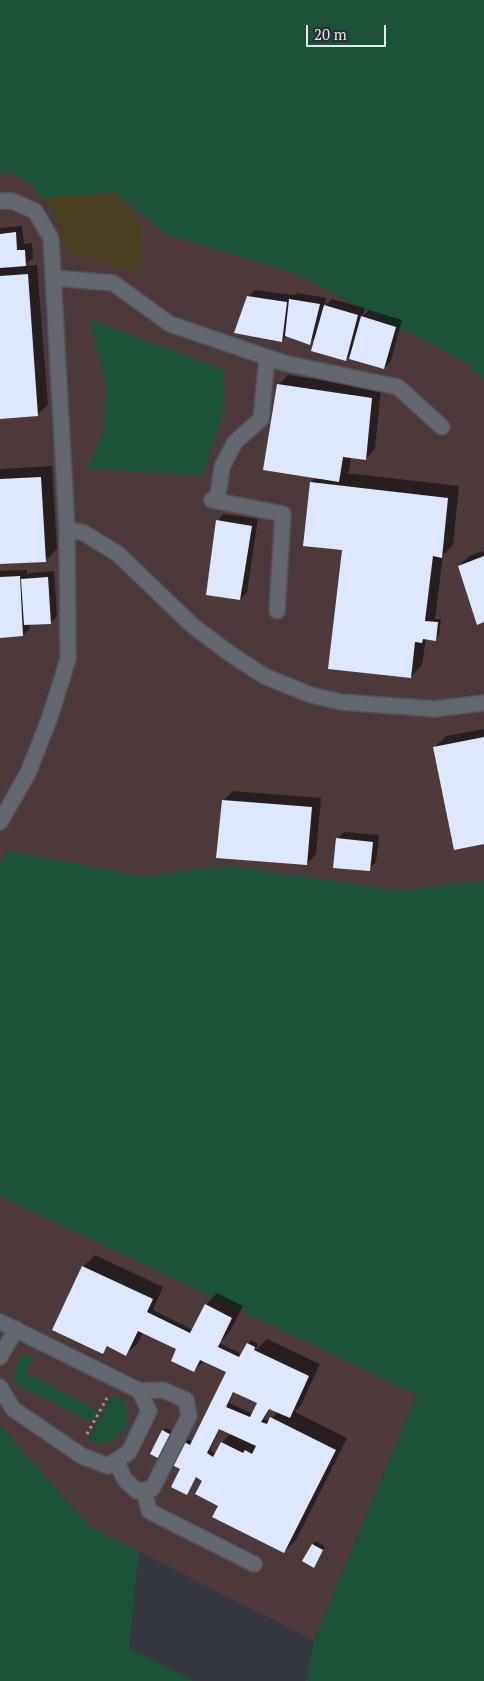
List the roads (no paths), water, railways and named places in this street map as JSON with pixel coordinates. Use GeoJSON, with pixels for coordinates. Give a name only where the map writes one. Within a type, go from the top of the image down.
{"type":"FeatureCollection","features":[{"type":"Feature","properties":{"kind":"street"},"geometry":{"type":"LineString","coordinates":[[0,201],[12,201],[34,211],[51,238],[67,529],[68,659],[50,717],[28,773],[0,822]]}},
{"type":"Feature","properties":{"kind":"street"},"geometry":{"type":"LineString","coordinates":[[54,278],[113,283],[170,324],[284,364],[398,387],[442,427]]}},
{"type":"Feature","properties":{"kind":"street"},"geometry":{"type":"LineString","coordinates":[[267,357],[261,419],[234,442],[222,467],[215,500],[283,514],[278,611]]}},
{"type":"Feature","properties":{"kind":"street"},"geometry":{"type":"LineString","coordinates":[[67,529],[84,533],[118,554],[193,626],[264,676],[311,695],[341,702],[435,709],[484,703]]}},
{"type":"Feature","properties":{"kind":"street"},"geometry":{"type":"LineString","coordinates":[[0,1322],[140,1391],[163,1390],[186,1400],[189,1416],[152,1489],[137,1491],[125,1480],[116,1461]]}},
{"type":"Feature","properties":{"kind":"street"},"geometry":{"type":"LineString","coordinates":[[0,1357],[16,1330]]}},
{"type":"Feature","properties":{"kind":"street"},"geometry":{"type":"LineString","coordinates":[[0,1387],[13,1410],[77,1453],[108,1466],[129,1452],[149,1411],[140,1391]]}},
{"type":"Feature","properties":{"kind":"street"},"geometry":{"type":"LineString","coordinates":[[144,1490],[149,1511],[254,1564]]}}]}
